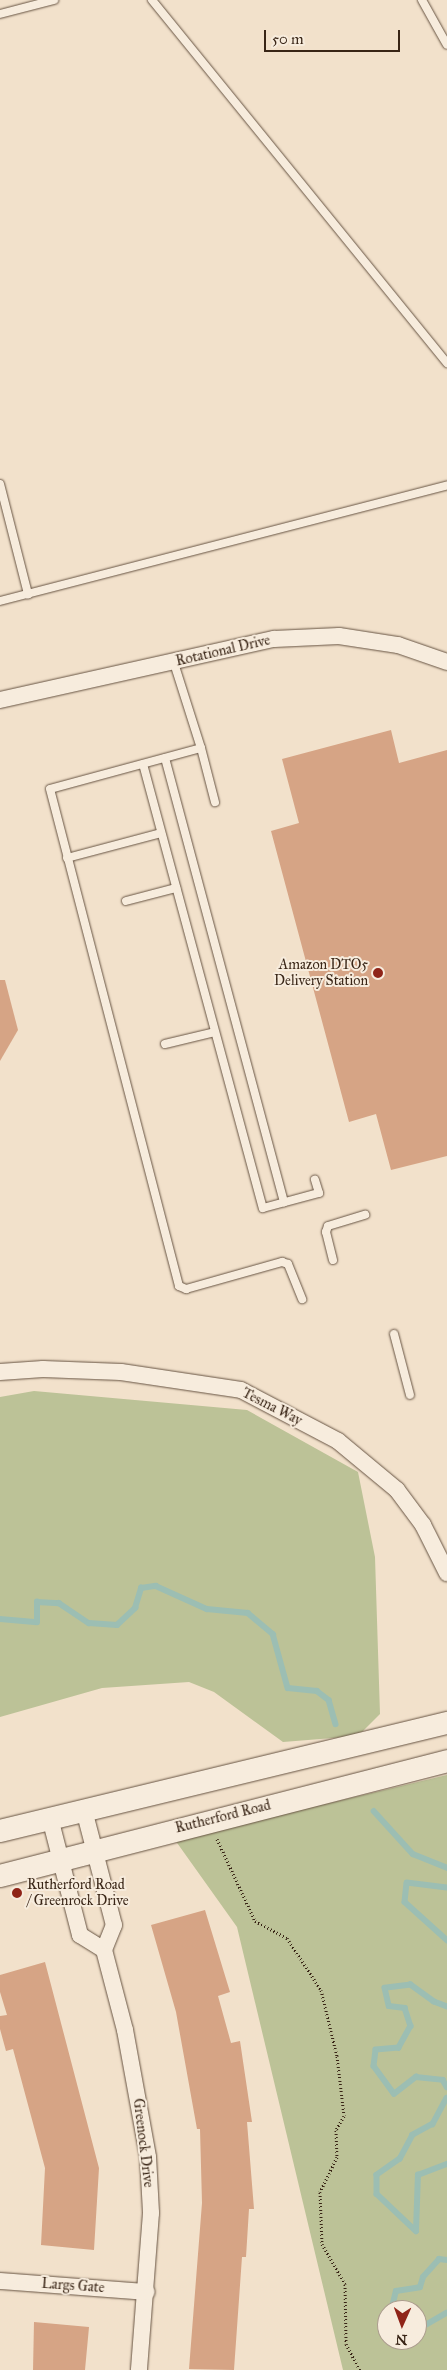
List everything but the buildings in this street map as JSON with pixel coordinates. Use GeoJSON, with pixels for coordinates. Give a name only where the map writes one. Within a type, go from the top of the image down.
{"type":"FeatureCollection","features":[{"type":"Feature","properties":{"kind":"main road"},"geometry":{"type":"LineString","coordinates":[[0,1831],[447,1723]]}},
{"type":"Feature","properties":{"kind":"main road","name":"Rutherford Road"},"geometry":{"type":"LineString","coordinates":[[0,1876],[94,1850],[447,1761]]}},
{"type":"Feature","properties":{"kind":"street","name":"Rotational Drive"},"geometry":{"type":"LineString","coordinates":[[0,700],[274,639],[339,636],[398,645],[447,662]]}},
{"type":"Feature","properties":{"kind":"street","name":"Tesma Way"},"geometry":{"type":"LineString","coordinates":[[0,1372],[43,1369],[121,1372],[241,1390],[338,1441],[397,1490],[423,1525],[447,1573]]}},
{"type":"Feature","properties":{"kind":"street"},"geometry":{"type":"LineString","coordinates":[[50,1818],[80,1935],[104,1950],[114,1926],[84,1810]]}},
{"type":"Feature","properties":{"kind":"street","name":"Greenock Drive"},"geometry":{"type":"LineString","coordinates":[[104,1950],[125,2030],[148,2158],[151,2213],[147,2292],[139,2370]]}},
{"type":"Feature","properties":{"kind":"street","name":"Largs Gate"},"geometry":{"type":"LineString","coordinates":[[0,2281],[147,2292]]}},
{"type":"Feature","properties":{"kind":"lane"},"geometry":{"type":"LineString","coordinates":[[0,14],[54,0]]}},
{"type":"Feature","properties":{"kind":"lane"},"geometry":{"type":"LineString","coordinates":[[152,0],[447,364]]}},
{"type":"Feature","properties":{"kind":"lane"},"geometry":{"type":"LineString","coordinates":[[422,0],[447,45]]}},
{"type":"Feature","properties":{"kind":"lane"},"geometry":{"type":"LineString","coordinates":[[0,484],[28,594]]}},
{"type":"Feature","properties":{"kind":"lane"},"geometry":{"type":"LineString","coordinates":[[0,601],[447,485]]}},
{"type":"Feature","properties":{"kind":"lane"},"geometry":{"type":"LineString","coordinates":[[174,662],[201,748],[215,802]]}},
{"type":"Feature","properties":{"kind":"lane"},"geometry":{"type":"LineString","coordinates":[[201,748],[50,789],[179,1286],[186,1289],[282,1262],[288,1264],[302,1299]]}},
{"type":"Feature","properties":{"kind":"lane"},"geometry":{"type":"LineString","coordinates":[[165,758],[284,1202]]}},
{"type":"Feature","properties":{"kind":"lane"},"geometry":{"type":"LineString","coordinates":[[143,764],[263,1208],[319,1193],[315,1180]]}},
{"type":"Feature","properties":{"kind":"lane"},"geometry":{"type":"LineString","coordinates":[[67,858],[161,833]]}},
{"type":"Feature","properties":{"kind":"lane"},"geometry":{"type":"LineString","coordinates":[[126,901],[176,888]]}},
{"type":"Feature","properties":{"kind":"lane"},"geometry":{"type":"LineString","coordinates":[[165,1044],[215,1032]]}},
{"type":"Feature","properties":{"kind":"lane"},"geometry":{"type":"LineString","coordinates":[[333,1260],[326,1232],[328,1226],[365,1215]]}},
{"type":"Feature","properties":{"kind":"lane"},"geometry":{"type":"LineString","coordinates":[[394,1334],[410,1395]]}},
{"type":"Feature","properties":{"kind":"path"},"geometry":{"type":"LineString","coordinates":[[212,1834],[218,1841],[255,1921],[287,1938],[321,1990],[337,2056],[344,2116],[336,2130],[337,2157],[320,2192],[322,2244],[344,2284],[346,2344],[360,2370]]}},
{"type":"Feature","properties":{"kind":"green space"},"geometry":{"type":"Polygon","coordinates":[[[34,1391],[247,1410],[358,1472],[375,1557],[380,1714],[358,1736],[283,1742],[214,1692],[189,1682],[102,1688],[0,1717],[0,1397],[34,1391]]]}},
{"type":"Feature","properties":{"kind":"green space"},"geometry":{"type":"Polygon","coordinates":[[[447,1775],[447,2370],[343,2370],[237,1927],[175,1840],[447,1775]]]}},
{"type":"Feature","properties":{"kind":"waterway"},"geometry":{"type":"LineString","coordinates":[[0,1619],[37,1622],[37,1602],[59,1603],[89,1623],[117,1625],[135,1608],[141,1588],[156,1586],[207,1609],[248,1613],[273,1634],[288,1688],[317,1691],[329,1700],[336,1724]]}},
{"type":"Feature","properties":{"kind":"waterway"},"geometry":{"type":"LineString","coordinates":[[374,1811],[413,1854],[447,1868]]}},
{"type":"Feature","properties":{"kind":"waterway"},"geometry":{"type":"LineString","coordinates":[[447,1888],[407,1883],[405,1902],[447,1940]]}},
{"type":"Feature","properties":{"kind":"waterway"},"geometry":{"type":"LineString","coordinates":[[447,2007],[434,2002],[411,1985],[385,1988],[389,2006],[405,2008],[411,2026],[399,2048],[376,2050],[374,2066],[394,2094],[416,2077],[443,2080],[447,2087]]}},
{"type":"Feature","properties":{"kind":"waterway"},"geometry":{"type":"LineString","coordinates":[[447,2098],[433,2124],[413,2135],[400,2159],[377,2175],[377,2194],[416,2231],[418,2175],[447,2164]]}},
{"type":"Feature","properties":{"kind":"waterway"},"geometry":{"type":"LineString","coordinates":[[394,2300],[396,2291],[420,2287],[423,2277],[439,2259],[447,2260]]}},
{"type":"Feature","properties":{"kind":"waterway"},"geometry":{"type":"LineString","coordinates":[[427,2324],[447,2313]]}},
{"type":"Feature","properties":{"kind":"place","name":"Amazon DTO5 Delivery Station"},"geometry":{"type":"Point","coordinates":[378,973]}},
{"type":"Feature","properties":{"kind":"place","name":"Rutherford Road / Greenrock Drive"},"geometry":{"type":"Point","coordinates":[17,1893]}}]}
